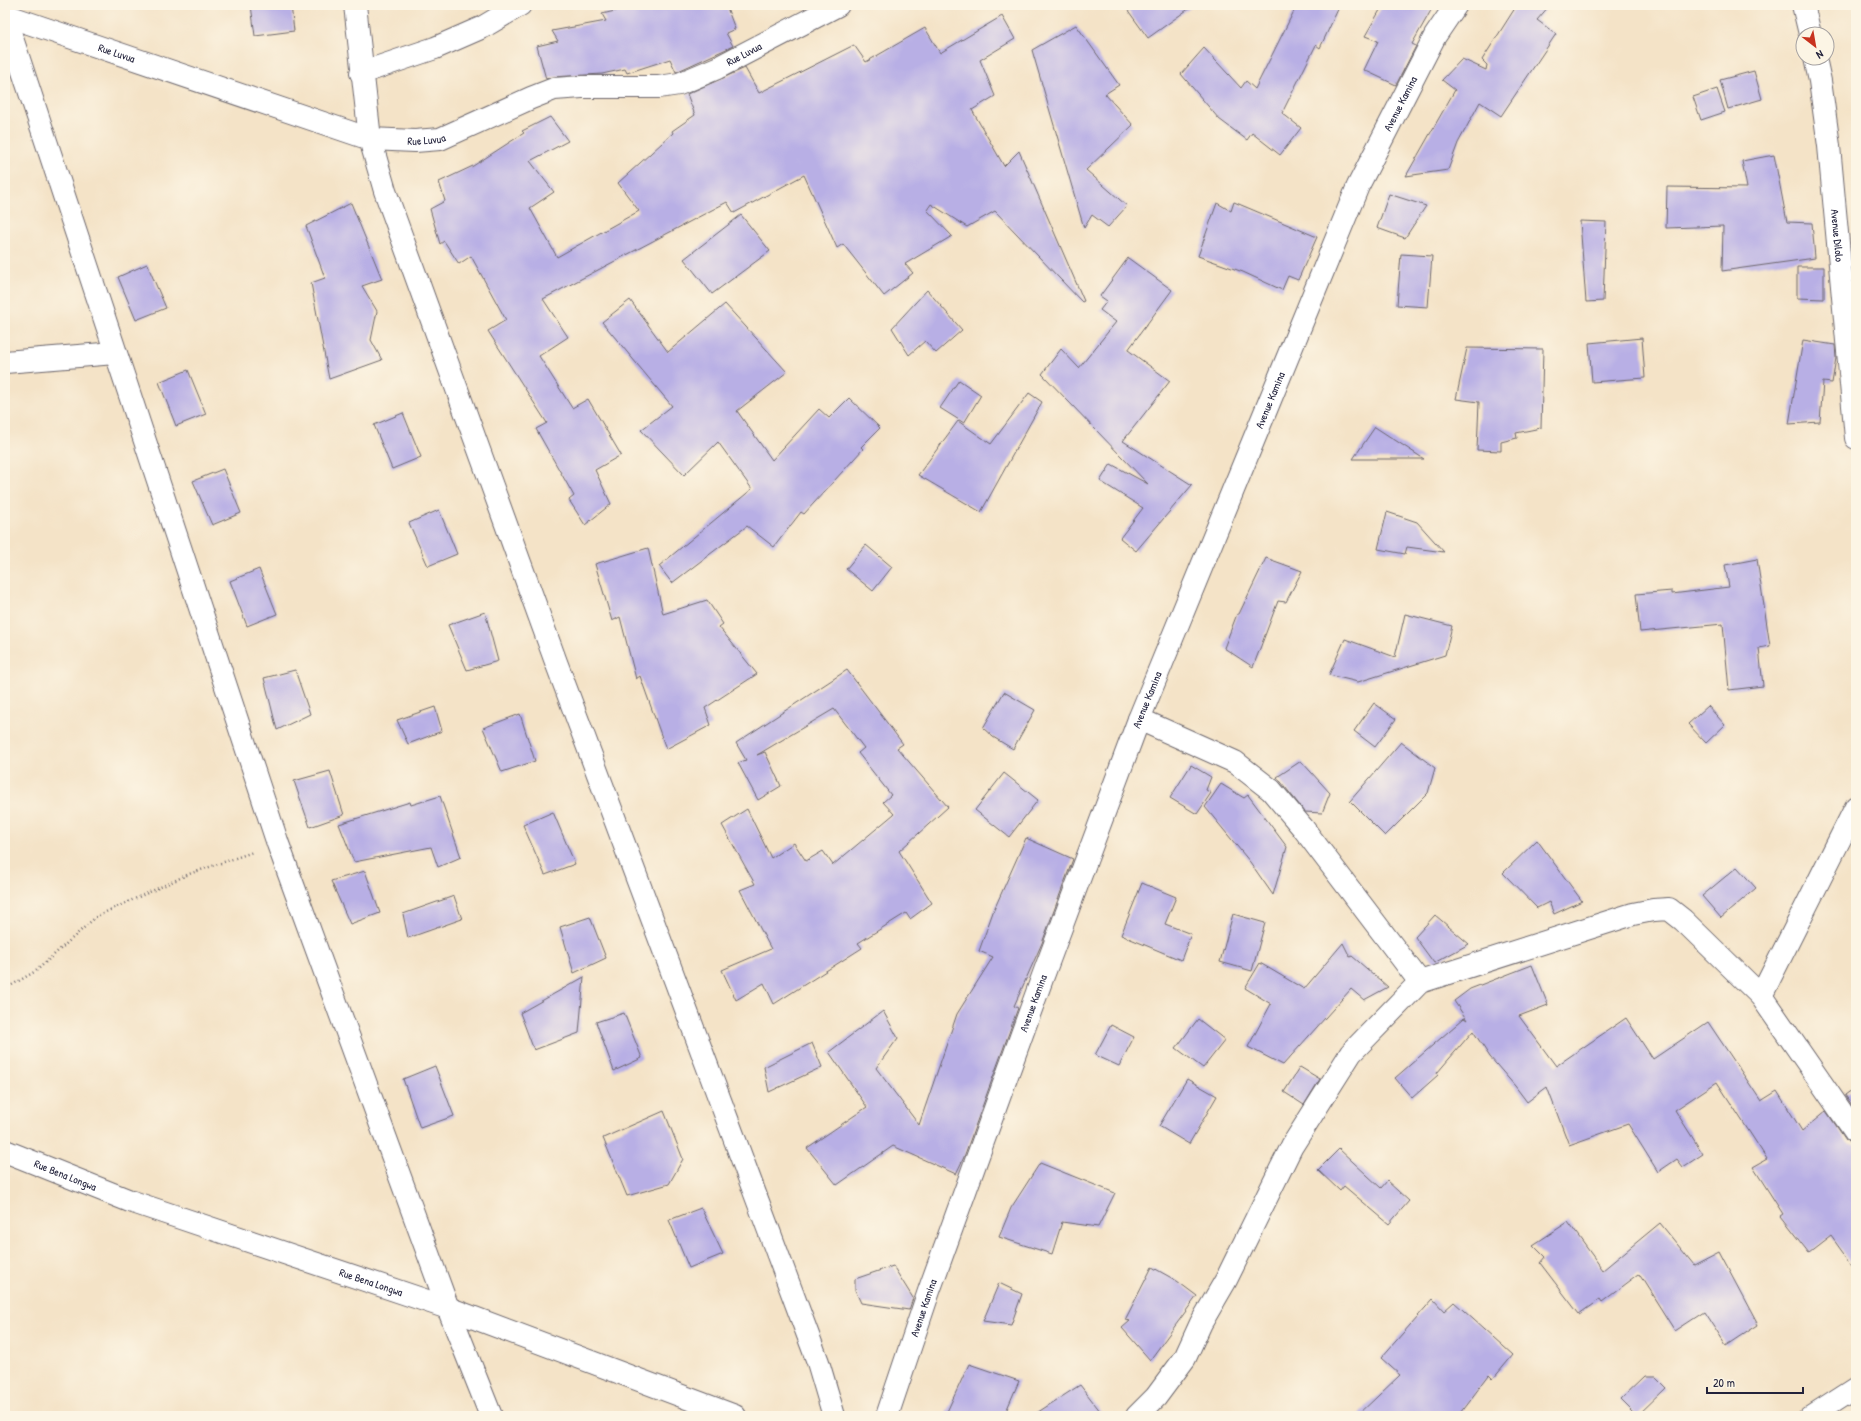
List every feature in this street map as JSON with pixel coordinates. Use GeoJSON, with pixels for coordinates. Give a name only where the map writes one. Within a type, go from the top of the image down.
{"type":"FeatureCollection","features":[{"type":"Feature","properties":{"kind":"street"},"geometry":{"type":"LineString","coordinates":[[355,5],[361,73],[370,139],[385,191],[556,662],[812,1347],[834,1416]]}},
{"type":"Feature","properties":{"kind":"street"},"geometry":{"type":"LineString","coordinates":[[361,73],[435,48],[483,28],[520,5]]}},
{"type":"Feature","properties":{"kind":"street","name":"Rue Luvua"},"geometry":{"type":"LineString","coordinates":[[5,16],[370,139],[423,141],[440,139],[531,98],[562,88],[659,87],[679,84],[717,68],[838,5]]}},
{"type":"Feature","properties":{"kind":"street","name":"Avenue Kamina"},"geometry":{"type":"LineString","coordinates":[[887,1416],[929,1291],[1043,976],[1139,719],[1358,186],[1435,36],[1456,5]]}},
{"type":"Feature","properties":{"kind":"street"},"geometry":{"type":"LineString","coordinates":[[1803,5],[1808,26]]}},
{"type":"Feature","properties":{"kind":"street"},"geometry":{"type":"LineString","coordinates":[[5,16],[278,844],[448,1308],[491,1416]]}},
{"type":"Feature","properties":{"kind":"street","name":"Avenue Dilolo"},"geometry":{"type":"LineString","coordinates":[[1817,66],[1829,146],[1856,438]]}},
{"type":"Feature","properties":{"kind":"street"},"geometry":{"type":"LineString","coordinates":[[5,362],[115,353]]}},
{"type":"Feature","properties":{"kind":"street"},"geometry":{"type":"LineString","coordinates":[[1139,719],[1235,762],[1271,790],[1303,828],[1420,982]]}},
{"type":"Feature","properties":{"kind":"street"},"geometry":{"type":"LineString","coordinates":[[1761,996],[1856,807]]}},
{"type":"Feature","properties":{"kind":"street"},"geometry":{"type":"LineString","coordinates":[[1137,1416],[1156,1397],[1185,1358],[1202,1323],[1226,1280],[1292,1146],[1351,1053],[1420,982],[1633,914],[1653,910],[1669,909],[1683,920],[1761,996],[1856,1133]]}},
{"type":"Feature","properties":{"kind":"street","name":"Rue Bena Longwa"},"geometry":{"type":"LineString","coordinates":[[5,1151],[130,1201],[448,1308],[735,1416]]}},
{"type":"Feature","properties":{"kind":"street"},"geometry":{"type":"LineString","coordinates":[[1811,1416],[1856,1387]]}},
{"type":"Feature","properties":{"kind":"path"},"geometry":{"type":"LineString","coordinates":[[5,989],[36,971],[97,916],[189,874],[278,844]]}},
{"type":"Feature","properties":{"kind":"building"},"geometry":{"type":"Polygon","coordinates":[[[251,5],[291,5],[294,31],[255,36],[251,5]]]}},
{"type":"Feature","properties":{"kind":"building"},"geometry":{"type":"Polygon","coordinates":[[[641,5],[726,5],[735,29],[726,33],[733,46],[676,72],[670,59],[627,73],[625,69],[602,74],[553,77],[546,79],[537,46],[558,41],[552,31],[606,21],[602,14],[641,5]]]}},
{"type":"Feature","properties":{"kind":"building"},"geometry":{"type":"Polygon","coordinates":[[[1124,5],[1194,5],[1148,38],[1124,5]]]}},
{"type":"Feature","properties":{"kind":"building"},"geometry":{"type":"Polygon","coordinates":[[[1297,5],[1340,5],[1320,48],[1316,45],[1282,113],[1301,128],[1280,155],[1252,133],[1247,140],[1219,119],[1181,74],[1204,48],[1241,88],[1246,81],[1255,89],[1297,5]]]}},
{"type":"Feature","properties":{"kind":"building"},"geometry":{"type":"Polygon","coordinates":[[[1383,5],[1434,5],[1412,44],[1416,46],[1396,85],[1364,70],[1378,41],[1365,36],[1383,5]]]}},
{"type":"Feature","properties":{"kind":"building"},"geometry":{"type":"Polygon","coordinates":[[[1517,5],[1550,5],[1537,20],[1556,34],[1501,116],[1480,102],[1458,143],[1448,170],[1406,176],[1455,90],[1442,80],[1462,59],[1486,70],[1487,65],[1482,60],[1517,5]]]}},
{"type":"Feature","properties":{"kind":"building"},"geometry":{"type":"Polygon","coordinates":[[[1002,16],[1015,39],[980,60],[995,96],[972,110],[1004,166],[1019,151],[1084,301],[1082,302],[995,211],[967,227],[931,204],[927,210],[952,236],[905,264],[913,273],[884,296],[843,244],[837,248],[804,175],[734,213],[727,202],[543,299],[568,337],[539,356],[572,408],[588,399],[621,455],[595,470],[611,504],[585,525],[569,500],[574,496],[536,429],[547,423],[488,331],[506,320],[471,256],[459,264],[444,241],[440,244],[430,209],[445,201],[439,182],[473,166],[524,133],[522,131],[550,117],[568,141],[530,161],[554,192],[530,208],[557,257],[639,211],[618,183],[673,133],[672,131],[695,115],[687,94],[745,68],[759,93],[854,45],[866,62],[925,28],[940,53],[1002,16]]]}},
{"type":"Feature","properties":{"kind":"building"},"geometry":{"type":"Polygon","coordinates":[[[1076,25],[1119,85],[1105,94],[1133,125],[1086,170],[1127,206],[1108,227],[1092,215],[1084,228],[1032,50],[1076,25]]]}},
{"type":"Feature","properties":{"kind":"building"},"geometry":{"type":"Polygon","coordinates":[[[1754,71],[1762,99],[1728,109],[1720,80],[1754,71]]]}},
{"type":"Feature","properties":{"kind":"building"},"geometry":{"type":"Polygon","coordinates":[[[1717,89],[1725,112],[1701,120],[1693,97],[1717,89]]]}},
{"type":"Feature","properties":{"kind":"building"},"geometry":{"type":"Polygon","coordinates":[[[1774,155],[1787,222],[1812,223],[1815,258],[1722,271],[1723,226],[1666,228],[1667,187],[1747,188],[1742,161],[1774,155]]]}},
{"type":"Feature","properties":{"kind":"building"},"geometry":{"type":"Polygon","coordinates":[[[1389,194],[1426,206],[1405,238],[1377,228],[1389,194]]]}},
{"type":"Feature","properties":{"kind":"building"},"geometry":{"type":"Polygon","coordinates":[[[1234,202],[1317,237],[1298,280],[1288,276],[1282,290],[1243,272],[1198,256],[1217,203],[1231,211],[1234,202]]]}},
{"type":"Feature","properties":{"kind":"building"},"geometry":{"type":"Polygon","coordinates":[[[351,203],[382,279],[362,286],[377,311],[371,340],[382,360],[329,379],[311,283],[325,278],[306,226],[351,203]]]}},
{"type":"Feature","properties":{"kind":"building"},"geometry":{"type":"Polygon","coordinates":[[[741,215],[770,251],[712,294],[684,259],[741,215]]]}},
{"type":"Feature","properties":{"kind":"building"},"geometry":{"type":"Polygon","coordinates":[[[1580,221],[1606,222],[1603,301],[1586,302],[1580,221]]]}},
{"type":"Feature","properties":{"kind":"building"},"geometry":{"type":"Polygon","coordinates":[[[1401,254],[1432,256],[1428,307],[1397,305],[1401,254]]]}},
{"type":"Feature","properties":{"kind":"building"},"geometry":{"type":"Polygon","coordinates":[[[1128,258],[1172,290],[1128,350],[1170,381],[1123,441],[1192,485],[1136,551],[1120,538],[1143,508],[1100,481],[1111,464],[1148,484],[1042,374],[1061,349],[1079,368],[1116,322],[1100,310],[1107,301],[1100,296],[1128,258]]]}},
{"type":"Feature","properties":{"kind":"building"},"geometry":{"type":"Polygon","coordinates":[[[147,264],[166,308],[136,320],[118,277],[147,264]]]}},
{"type":"Feature","properties":{"kind":"building"},"geometry":{"type":"Polygon","coordinates":[[[1797,267],[1824,267],[1824,299],[1797,298],[1797,267]]]}},
{"type":"Feature","properties":{"kind":"building"},"geometry":{"type":"Polygon","coordinates":[[[927,290],[962,330],[936,353],[925,341],[909,355],[892,328],[927,290]]]}},
{"type":"Feature","properties":{"kind":"building"},"geometry":{"type":"Polygon","coordinates":[[[630,300],[668,352],[725,304],[787,372],[737,411],[772,460],[819,409],[829,418],[849,398],[880,428],[861,447],[863,449],[804,514],[801,512],[774,547],[747,526],[672,583],[659,566],[752,489],[718,442],[684,475],[641,430],[672,406],[602,322],[630,300]]]}},
{"type":"Feature","properties":{"kind":"building"},"geometry":{"type":"Polygon","coordinates":[[[1642,338],[1645,378],[1592,382],[1589,343],[1642,338]]]}},
{"type":"Feature","properties":{"kind":"building"},"geometry":{"type":"Polygon","coordinates":[[[1803,340],[1835,345],[1836,358],[1832,383],[1823,382],[1820,422],[1789,424],[1803,340]]]}},
{"type":"Feature","properties":{"kind":"building"},"geometry":{"type":"Polygon","coordinates":[[[1467,348],[1543,349],[1541,428],[1516,433],[1517,438],[1501,442],[1501,451],[1477,450],[1479,402],[1456,399],[1467,348]]]}},
{"type":"Feature","properties":{"kind":"building"},"geometry":{"type":"Polygon","coordinates":[[[188,370],[206,414],[176,426],[159,382],[188,370]]]}},
{"type":"Feature","properties":{"kind":"building"},"geometry":{"type":"Polygon","coordinates":[[[959,380],[981,395],[964,423],[940,408],[959,380]]]}},
{"type":"Feature","properties":{"kind":"building"},"geometry":{"type":"Polygon","coordinates":[[[1029,393],[1042,402],[981,512],[918,475],[958,421],[991,444],[1029,393]]]}},
{"type":"Feature","properties":{"kind":"building"},"geometry":{"type":"Polygon","coordinates":[[[403,413],[421,457],[392,469],[374,425],[403,413]]]}},
{"type":"Feature","properties":{"kind":"building"},"geometry":{"type":"Polygon","coordinates":[[[1375,427],[1424,459],[1353,459],[1375,427]]]}},
{"type":"Feature","properties":{"kind":"building"},"geometry":{"type":"Polygon","coordinates":[[[223,469],[241,513],[212,525],[193,481],[223,469]]]}},
{"type":"Feature","properties":{"kind":"building"},"geometry":{"type":"Polygon","coordinates":[[[439,510],[457,554],[428,566],[409,523],[439,510]]]}},
{"type":"Feature","properties":{"kind":"building"},"geometry":{"type":"Polygon","coordinates":[[[1387,512],[1417,522],[1444,552],[1407,547],[1405,554],[1378,549],[1387,512]]]}},
{"type":"Feature","properties":{"kind":"building"},"geometry":{"type":"Polygon","coordinates":[[[866,545],[892,567],[873,591],[846,569],[866,545]]]}},
{"type":"Feature","properties":{"kind":"building"},"geometry":{"type":"Polygon","coordinates":[[[648,548],[663,614],[707,600],[723,624],[719,627],[757,674],[705,708],[711,725],[666,749],[640,676],[636,679],[620,617],[612,621],[595,564],[648,548]]]}},
{"type":"Feature","properties":{"kind":"building"},"geometry":{"type":"Polygon","coordinates":[[[1266,558],[1302,571],[1286,602],[1278,601],[1253,667],[1224,648],[1237,614],[1239,614],[1266,558]]]}},
{"type":"Feature","properties":{"kind":"building"},"geometry":{"type":"Polygon","coordinates":[[[1757,559],[1770,646],[1759,648],[1763,686],[1729,690],[1723,624],[1640,632],[1636,594],[1672,591],[1672,594],[1729,587],[1725,565],[1757,559]]]}},
{"type":"Feature","properties":{"kind":"building"},"geometry":{"type":"Polygon","coordinates":[[[259,569],[277,614],[247,626],[230,581],[259,569]]]}},
{"type":"Feature","properties":{"kind":"building"},"geometry":{"type":"Polygon","coordinates":[[[485,612],[498,661],[467,670],[448,625],[485,612]]]}},
{"type":"Feature","properties":{"kind":"building"},"geometry":{"type":"Polygon","coordinates":[[[1405,614],[1452,626],[1445,655],[1358,682],[1329,675],[1345,639],[1395,657],[1405,614]]]}},
{"type":"Feature","properties":{"kind":"building"},"geometry":{"type":"Polygon","coordinates":[[[295,670],[310,714],[277,730],[264,678],[295,670]]]}},
{"type":"Feature","properties":{"kind":"building"},"geometry":{"type":"Polygon","coordinates":[[[847,670],[903,744],[897,748],[948,807],[899,851],[932,903],[910,919],[906,913],[858,943],[862,948],[774,1004],[764,983],[736,1000],[722,970],[771,949],[740,890],[755,884],[722,825],[747,809],[771,858],[794,843],[806,861],[823,851],[833,865],[894,814],[883,802],[891,795],[858,753],[864,748],[834,709],[757,755],[765,752],[781,786],[758,800],[738,763],[746,760],[736,743],[847,670]]]}},
{"type":"Feature","properties":{"kind":"building"},"geometry":{"type":"Polygon","coordinates":[[[1004,692],[1035,710],[1013,749],[993,737],[983,728],[1004,692]]]}},
{"type":"Feature","properties":{"kind":"building"},"geometry":{"type":"Polygon","coordinates":[[[1374,703],[1396,719],[1375,747],[1354,731],[1374,703]]]}},
{"type":"Feature","properties":{"kind":"building"},"geometry":{"type":"Polygon","coordinates":[[[1708,706],[1725,725],[1706,743],[1688,724],[1708,706]]]}},
{"type":"Feature","properties":{"kind":"building"},"geometry":{"type":"Polygon","coordinates":[[[435,707],[442,731],[408,744],[397,720],[435,707]]]}},
{"type":"Feature","properties":{"kind":"building"},"geometry":{"type":"Polygon","coordinates":[[[520,714],[535,761],[502,772],[483,728],[520,714]]]}},
{"type":"Feature","properties":{"kind":"building"},"geometry":{"type":"Polygon","coordinates":[[[1401,742],[1435,768],[1428,793],[1385,836],[1350,801],[1401,742]]]}},
{"type":"Feature","properties":{"kind":"building"},"geometry":{"type":"Polygon","coordinates":[[[1301,761],[1330,793],[1322,813],[1305,812],[1277,777],[1301,761]]]}},
{"type":"Feature","properties":{"kind":"building"},"geometry":{"type":"Polygon","coordinates":[[[1191,765],[1211,777],[1206,790],[1211,793],[1197,814],[1170,798],[1191,765]]]}},
{"type":"Feature","properties":{"kind":"building"},"geometry":{"type":"Polygon","coordinates":[[[330,771],[344,815],[310,827],[294,781],[330,771]]]}},
{"type":"Feature","properties":{"kind":"building"},"geometry":{"type":"Polygon","coordinates":[[[1004,773],[1038,800],[1009,837],[975,810],[1004,773]]]}},
{"type":"Feature","properties":{"kind":"building"},"geometry":{"type":"Polygon","coordinates":[[[1221,784],[1244,798],[1248,795],[1287,847],[1273,895],[1250,862],[1205,807],[1221,784]]]}},
{"type":"Feature","properties":{"kind":"building"},"geometry":{"type":"Polygon","coordinates":[[[440,796],[461,857],[438,867],[431,847],[354,862],[339,824],[410,802],[411,805],[440,796]]]}},
{"type":"Feature","properties":{"kind":"building"},"geometry":{"type":"Polygon","coordinates":[[[553,812],[575,864],[545,875],[523,825],[553,812]]]}},
{"type":"Feature","properties":{"kind":"building"},"geometry":{"type":"Polygon","coordinates":[[[1026,838],[1073,859],[1042,943],[1014,1006],[1018,1008],[964,1157],[956,1174],[893,1146],[837,1185],[807,1148],[867,1107],[829,1052],[883,1011],[898,1038],[876,1068],[919,1125],[957,1014],[993,957],[979,951],[993,912],[1026,838]]]}},
{"type":"Feature","properties":{"kind":"building"},"geometry":{"type":"Polygon","coordinates":[[[1537,840],[1582,901],[1554,914],[1549,902],[1537,908],[1503,873],[1537,840]]]}},
{"type":"Feature","properties":{"kind":"building"},"geometry":{"type":"Polygon","coordinates":[[[1737,867],[1756,888],[1721,918],[1702,896],[1737,867]]]}},
{"type":"Feature","properties":{"kind":"building"},"geometry":{"type":"Polygon","coordinates":[[[365,871],[380,913],[350,924],[331,881],[365,871]]]}},
{"type":"Feature","properties":{"kind":"building"},"geometry":{"type":"Polygon","coordinates":[[[1142,883],[1176,897],[1165,924],[1191,934],[1181,960],[1121,935],[1142,883]]]}},
{"type":"Feature","properties":{"kind":"building"},"geometry":{"type":"Polygon","coordinates":[[[454,896],[462,919],[408,938],[403,914],[454,896]]]}},
{"type":"Feature","properties":{"kind":"building"},"geometry":{"type":"Polygon","coordinates":[[[1233,914],[1265,923],[1252,971],[1220,962],[1233,914]]]}},
{"type":"Feature","properties":{"kind":"building"},"geometry":{"type":"Polygon","coordinates":[[[1435,915],[1469,944],[1434,963],[1415,937],[1435,915]]]}},
{"type":"Feature","properties":{"kind":"building"},"geometry":{"type":"Polygon","coordinates":[[[590,917],[606,958],[574,973],[560,927],[590,917]]]}},
{"type":"Feature","properties":{"kind":"building"},"geometry":{"type":"Polygon","coordinates":[[[1343,943],[1350,957],[1352,956],[1388,987],[1364,1000],[1351,989],[1283,1065],[1248,1047],[1271,1004],[1245,988],[1260,963],[1304,989],[1343,943]]]}},
{"type":"Feature","properties":{"kind":"building"},"geometry":{"type":"Polygon","coordinates":[[[1532,965],[1548,1005],[1519,1016],[1556,1066],[1626,1018],[1653,1059],[1708,1022],[1761,1101],[1777,1091],[1802,1131],[1826,1111],[1846,1140],[1850,1144],[1856,1145],[1856,1271],[1831,1236],[1809,1253],[1780,1216],[1783,1214],[1753,1167],[1767,1159],[1717,1082],[1675,1110],[1703,1154],[1683,1167],[1677,1159],[1658,1172],[1628,1124],[1569,1145],[1547,1087],[1527,1102],[1490,1057],[1473,1031],[1437,1073],[1438,1075],[1412,1098],[1395,1078],[1464,1018],[1467,1020],[1454,1001],[1470,989],[1532,965]]]}},
{"type":"Feature","properties":{"kind":"building"},"geometry":{"type":"Polygon","coordinates":[[[584,977],[579,1033],[534,1050],[520,1013],[584,977]]]}},
{"type":"Feature","properties":{"kind":"building"},"geometry":{"type":"Polygon","coordinates":[[[624,1013],[642,1058],[614,1071],[596,1022],[624,1013]]]}},
{"type":"Feature","properties":{"kind":"building"},"geometry":{"type":"Polygon","coordinates":[[[1198,1019],[1225,1040],[1203,1068],[1176,1048],[1198,1019]]]}},
{"type":"Feature","properties":{"kind":"building"},"geometry":{"type":"Polygon","coordinates":[[[1111,1025],[1134,1037],[1119,1066],[1095,1055],[1111,1025]]]}},
{"type":"Feature","properties":{"kind":"building"},"geometry":{"type":"Polygon","coordinates":[[[812,1043],[822,1067],[769,1092],[764,1067],[812,1043]]]}},
{"type":"Feature","properties":{"kind":"building"},"geometry":{"type":"Polygon","coordinates":[[[435,1066],[454,1116],[420,1128],[403,1079],[435,1066]]]}},
{"type":"Feature","properties":{"kind":"building"},"geometry":{"type":"Polygon","coordinates":[[[1300,1067],[1320,1079],[1304,1105],[1284,1092],[1300,1067]]]}},
{"type":"Feature","properties":{"kind":"building"},"geometry":{"type":"Polygon","coordinates":[[[1187,1079],[1217,1096],[1189,1144],[1159,1126],[1187,1079]]]}},
{"type":"Feature","properties":{"kind":"building"},"geometry":{"type":"Polygon","coordinates":[[[1856,1087],[1856,1111],[1845,1095],[1856,1087]]]}},
{"type":"Feature","properties":{"kind":"building"},"geometry":{"type":"Polygon","coordinates":[[[664,1111],[683,1159],[669,1184],[627,1196],[603,1138],[664,1111]]]}},
{"type":"Feature","properties":{"kind":"building"},"geometry":{"type":"Polygon","coordinates":[[[1339,1149],[1381,1188],[1387,1181],[1409,1201],[1389,1224],[1344,1186],[1340,1191],[1318,1170],[1339,1149]]]}},
{"type":"Feature","properties":{"kind":"building"},"geometry":{"type":"Polygon","coordinates":[[[1040,1163],[1115,1193],[1098,1227],[1062,1222],[1052,1254],[999,1237],[1011,1208],[1040,1163]]]}},
{"type":"Feature","properties":{"kind":"building"},"geometry":{"type":"Polygon","coordinates":[[[701,1208],[723,1254],[689,1268],[669,1220],[701,1208]]]}},
{"type":"Feature","properties":{"kind":"building"},"geometry":{"type":"Polygon","coordinates":[[[1568,1222],[1603,1270],[1660,1223],[1694,1265],[1719,1252],[1758,1325],[1726,1346],[1704,1312],[1675,1331],[1639,1274],[1602,1302],[1600,1299],[1579,1314],[1540,1263],[1545,1257],[1533,1245],[1568,1222]]]}},
{"type":"Feature","properties":{"kind":"building"},"geometry":{"type":"Polygon","coordinates":[[[893,1266],[913,1298],[909,1310],[861,1303],[855,1290],[855,1279],[893,1266]]]}},
{"type":"Feature","properties":{"kind":"building"},"geometry":{"type":"Polygon","coordinates":[[[1152,1267],[1177,1281],[1197,1296],[1150,1360],[1122,1328],[1130,1321],[1125,1320],[1152,1267]]]}},
{"type":"Feature","properties":{"kind":"building"},"geometry":{"type":"Polygon","coordinates":[[[999,1283],[1022,1294],[1011,1325],[983,1321],[999,1283]]]}},
{"type":"Feature","properties":{"kind":"building"},"geometry":{"type":"Polygon","coordinates":[[[1433,1299],[1444,1311],[1454,1302],[1513,1355],[1493,1379],[1489,1375],[1458,1416],[1357,1416],[1400,1375],[1381,1358],[1433,1299]]]}},
{"type":"Feature","properties":{"kind":"building"},"geometry":{"type":"Polygon","coordinates":[[[969,1364],[1019,1381],[1004,1416],[945,1416],[969,1364]]]}},
{"type":"Feature","properties":{"kind":"building"},"geometry":{"type":"Polygon","coordinates":[[[1644,1376],[1654,1376],[1666,1388],[1637,1416],[1620,1399],[1644,1376]]]}},
{"type":"Feature","properties":{"kind":"building"},"geometry":{"type":"Polygon","coordinates":[[[1080,1385],[1104,1416],[1032,1416],[1080,1385]]]}}]}
